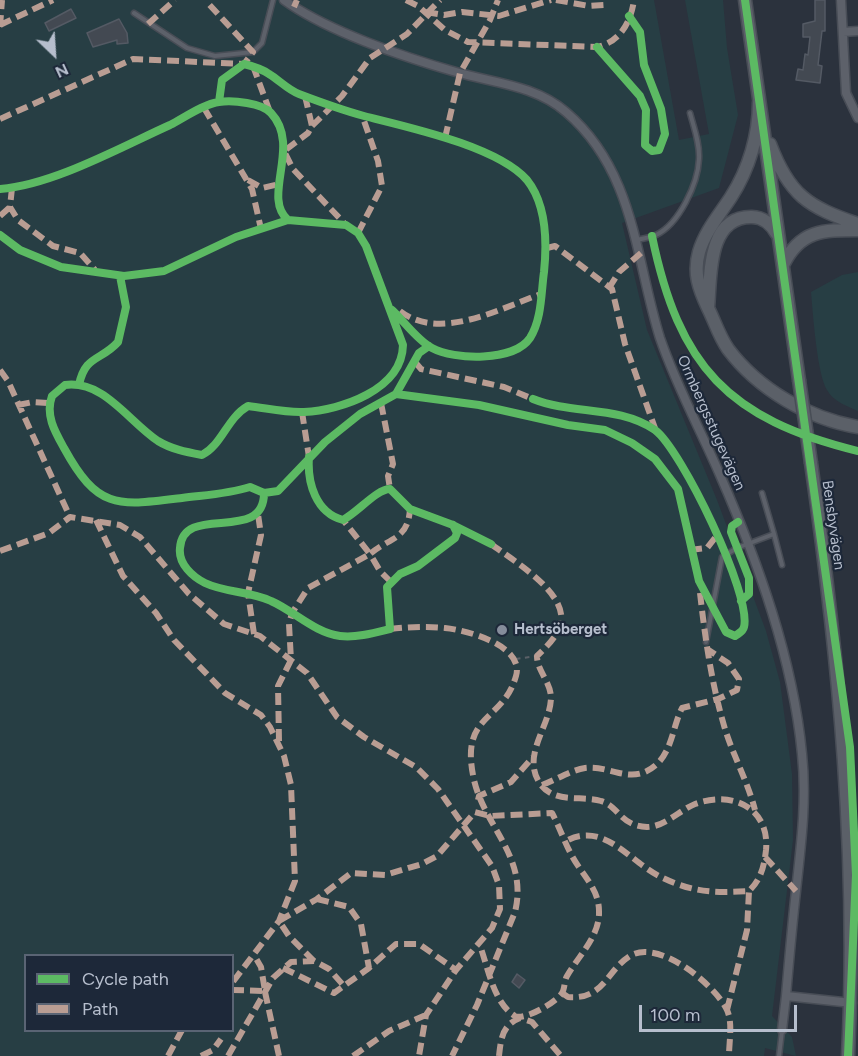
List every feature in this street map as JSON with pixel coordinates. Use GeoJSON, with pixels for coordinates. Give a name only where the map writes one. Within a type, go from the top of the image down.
{"type":"FeatureCollection","features":[{"type":"Feature","properties":{"kind":"main road","name":"Bensbyvägen"},"geometry":{"type":"LineString","coordinates":[[745,0],[850,747],[855,804],[856,875],[848,1056]]}},
{"type":"Feature","properties":{"kind":"main road"},"geometry":{"type":"LineString","coordinates":[[759,102],[778,166],[795,192],[815,208],[858,224]]}},
{"type":"Feature","properties":{"kind":"main road"},"geometry":{"type":"LineString","coordinates":[[759,102],[758,127],[746,169],[700,250],[697,265],[698,288],[729,349],[765,385],[790,402],[819,416],[858,427]]}},
{"type":"Feature","properties":{"kind":"main road"},"geometry":{"type":"LineString","coordinates":[[708,308],[710,259],[725,230],[738,220],[754,217],[766,222],[778,237]]}},
{"type":"Feature","properties":{"kind":"main road"},"geometry":{"type":"LineString","coordinates":[[783,266],[790,250],[807,237],[831,230],[858,230]]}},
{"type":"Feature","properties":{"kind":"street","name":"Ormbergsstugevägen"},"geometry":{"type":"LineString","coordinates":[[284,0],[312,17],[416,59],[526,90],[556,104],[581,127],[605,160],[626,205],[637,240],[661,341],[747,544],[793,691],[803,758],[803,832],[782,1030]]}},
{"type":"Feature","properties":{"kind":"street"},"geometry":{"type":"LineString","coordinates":[[842,0],[846,93],[858,118]]}},
{"type":"Feature","properties":{"kind":"street"},"geometry":{"type":"LineString","coordinates":[[843,32],[858,31]]}},
{"type":"Feature","properties":{"kind":"street"},"geometry":{"type":"LineString","coordinates":[[786,996],[852,1003]]}},
{"type":"Feature","properties":{"kind":"lane"},"geometry":{"type":"LineString","coordinates":[[134,13],[187,48],[215,56],[253,52],[262,43],[273,0]]}},
{"type":"Feature","properties":{"kind":"lane"},"geometry":{"type":"LineString","coordinates":[[637,240],[655,236],[666,228],[679,213],[691,189],[699,159],[690,113]]}},
{"type":"Feature","properties":{"kind":"lane"},"geometry":{"type":"LineString","coordinates":[[762,493],[782,565]]}},
{"type":"Feature","properties":{"kind":"lane"},"geometry":{"type":"LineString","coordinates":[[706,642],[722,557],[774,534]]}},
{"type":"Feature","properties":{"kind":"lane"},"geometry":{"type":"LineString","coordinates":[[779,1056],[782,1030]]}},
{"type":"Feature","properties":{"kind":"path"},"geometry":{"type":"LineString","coordinates":[[516,659],[537,656]]}},
{"type":"Feature","properties":{"kind":"green space"},"geometry":{"type":"Polygon","coordinates":[[[0,0],[654,0],[679,140],[709,134],[685,0],[723,0],[727,48],[738,115],[719,188],[622,223],[647,330],[717,500],[766,631],[780,682],[792,774],[793,840],[772,1016],[792,1037],[796,1056],[765,1048],[764,1056],[0,1056],[0,0]]]}},
{"type":"Feature","properties":{"kind":"green space"},"geometry":{"type":"Polygon","coordinates":[[[858,272],[858,411],[833,398],[827,390],[816,343],[811,292],[842,275],[858,272]]]}},
{"type":"Feature","properties":{"kind":"building"},"geometry":{"type":"Polygon","coordinates":[[[815,0],[825,0],[825,31],[822,31],[818,65],[822,66],[820,83],[796,80],[798,69],[803,70],[805,54],[808,55],[810,37],[803,37],[803,24],[815,21],[815,0]]]}},
{"type":"Feature","properties":{"kind":"building"},"geometry":{"type":"Polygon","coordinates":[[[71,9],[76,18],[49,31],[45,23],[71,9]]]}},
{"type":"Feature","properties":{"kind":"building"},"geometry":{"type":"Polygon","coordinates":[[[119,19],[127,33],[128,43],[117,44],[117,40],[93,47],[87,33],[119,19]]]}},
{"type":"Feature","properties":{"kind":"building"},"geometry":{"type":"Polygon","coordinates":[[[517,974],[525,980],[519,988],[512,982],[517,974]]]}},
{"type":"Feature","properties":{"kind":"marked path"},"geometry":{"type":"LineString","coordinates":[[0,27],[2,0]]}},
{"type":"Feature","properties":{"kind":"marked path"},"geometry":{"type":"LineString","coordinates":[[0,25],[53,0]]}},
{"type":"Feature","properties":{"kind":"marked path"},"geometry":{"type":"LineString","coordinates":[[148,24],[175,0]]}},
{"type":"Feature","properties":{"kind":"marked path"},"geometry":{"type":"LineString","coordinates":[[294,7],[297,0]]}},
{"type":"Feature","properties":{"kind":"marked path"},"geometry":{"type":"LineString","coordinates":[[406,0],[418,6],[445,30],[468,42],[597,47],[612,41],[623,30],[634,0]]}},
{"type":"Feature","properties":{"kind":"marked path"},"geometry":{"type":"LineString","coordinates":[[312,126],[342,96],[370,58],[407,34],[440,0]]}},
{"type":"Feature","properties":{"kind":"marked path"},"geometry":{"type":"LineString","coordinates":[[445,138],[460,73],[490,20],[498,0]]}},
{"type":"Feature","properties":{"kind":"marked path"},"geometry":{"type":"LineString","coordinates":[[426,12],[444,15],[462,12],[499,16],[551,0]]}},
{"type":"Feature","properties":{"kind":"marked path"},"geometry":{"type":"LineString","coordinates":[[556,0],[589,6],[604,5],[606,0]]}},
{"type":"Feature","properties":{"kind":"marked path"},"geometry":{"type":"LineString","coordinates":[[0,119],[133,59],[244,64],[253,52],[206,1]]}},
{"type":"Feature","properties":{"kind":"marked path"},"geometry":{"type":"LineString","coordinates":[[253,66],[270,112]]}},
{"type":"Feature","properties":{"kind":"marked path"},"geometry":{"type":"LineString","coordinates":[[305,96],[312,126],[308,133],[284,151],[293,169],[346,225]]}},
{"type":"Feature","properties":{"kind":"marked path"},"geometry":{"type":"LineString","coordinates":[[204,108],[252,189],[261,229]]}},
{"type":"Feature","properties":{"kind":"marked path"},"geometry":{"type":"LineString","coordinates":[[358,233],[382,186],[378,161],[362,115]]}},
{"type":"Feature","properties":{"kind":"marked path"},"geometry":{"type":"LineString","coordinates":[[248,180],[262,188],[279,184]]}},
{"type":"Feature","properties":{"kind":"marked path"},"geometry":{"type":"LineString","coordinates":[[12,188],[10,207],[18,220],[53,246],[80,253],[95,270]]}},
{"type":"Feature","properties":{"kind":"marked path"},"geometry":{"type":"LineString","coordinates":[[0,216],[10,207]]}},
{"type":"Feature","properties":{"kind":"marked path"},"geometry":{"type":"LineString","coordinates":[[547,248],[555,246],[612,289],[625,344],[656,431]]}},
{"type":"Feature","properties":{"kind":"marked path"},"geometry":{"type":"LineString","coordinates":[[609,288],[619,272],[641,253]]}},
{"type":"Feature","properties":{"kind":"marked path"},"geometry":{"type":"LineString","coordinates":[[400,311],[416,320],[452,323],[489,314],[541,294]]}},
{"type":"Feature","properties":{"kind":"marked path"},"geometry":{"type":"LineString","coordinates":[[415,362],[421,369],[504,387],[533,399]]}},
{"type":"Feature","properties":{"kind":"marked path"},"geometry":{"type":"LineString","coordinates":[[0,370],[8,381],[70,517]]}},
{"type":"Feature","properties":{"kind":"marked path"},"geometry":{"type":"LineString","coordinates":[[18,405],[33,402],[49,403]]}},
{"type":"Feature","properties":{"kind":"marked path"},"geometry":{"type":"LineString","coordinates":[[381,403],[393,464],[388,476],[390,489]]}},
{"type":"Feature","properties":{"kind":"marked path"},"geometry":{"type":"LineString","coordinates":[[302,412],[309,457]]}},
{"type":"Feature","properties":{"kind":"marked path"},"geometry":{"type":"LineString","coordinates":[[391,582],[380,571],[370,554],[402,532],[409,519],[410,509]]}},
{"type":"Feature","properties":{"kind":"marked path"},"geometry":{"type":"LineString","coordinates":[[254,634],[248,593],[261,535],[258,514]]}},
{"type":"Feature","properties":{"kind":"marked path"},"geometry":{"type":"LineString","coordinates":[[0,551],[49,533],[70,517],[120,525],[140,537],[189,594],[224,624],[260,636],[307,673],[337,717],[364,737],[416,767],[438,789],[492,866],[499,885],[500,909],[492,928],[456,970],[426,1015],[419,1056]]}},
{"type":"Feature","properties":{"kind":"marked path"},"geometry":{"type":"LineString","coordinates":[[96,520],[123,576],[156,613],[174,640],[225,693],[261,715],[270,727],[284,756],[291,785],[295,881],[279,921],[234,980]]}},
{"type":"Feature","properties":{"kind":"marked path"},"geometry":{"type":"LineString","coordinates":[[279,741],[278,686],[291,660],[289,624],[292,613],[308,588],[370,554],[343,520]]}},
{"type":"Feature","properties":{"kind":"marked path"},"geometry":{"type":"LineString","coordinates":[[690,550],[707,548],[718,534]]}},
{"type":"Feature","properties":{"kind":"marked path"},"geometry":{"type":"LineString","coordinates":[[491,544],[538,579],[557,602],[561,614],[560,626],[556,634],[537,656],[551,698],[535,753],[535,774],[541,785],[554,795],[601,801],[612,807],[625,820],[647,827],[660,824],[695,804],[722,799],[735,801],[755,813],[762,823],[766,835],[766,850],[761,872],[749,891],[715,892],[685,887],[663,878],[605,840],[593,836],[580,836],[566,841]]}},
{"type":"Feature","properties":{"kind":"marked path"},"geometry":{"type":"LineString","coordinates":[[700,593],[709,658],[719,706],[726,733],[755,810]]}},
{"type":"Feature","properties":{"kind":"marked path"},"geometry":{"type":"LineString","coordinates":[[390,629],[431,627],[467,632],[503,648],[512,656],[516,665],[516,676],[510,691],[478,729],[473,740],[471,755],[478,793],[503,841],[516,874],[518,892],[515,912],[477,1005],[452,1056]]}},
{"type":"Feature","properties":{"kind":"marked path"},"geometry":{"type":"LineString","coordinates":[[542,785],[585,768],[604,769],[630,775],[648,771],[657,764],[666,752],[682,708],[718,699],[737,690],[739,679],[728,663],[707,649]]}},
{"type":"Feature","properties":{"kind":"marked path"},"geometry":{"type":"LineString","coordinates":[[478,800],[479,796],[511,782],[533,757]]}},
{"type":"Feature","properties":{"kind":"marked path"},"geometry":{"type":"LineString","coordinates":[[314,961],[289,936],[279,921],[317,899],[351,873],[385,875],[422,864],[437,856],[475,812],[490,816],[552,813],[571,854],[593,888],[599,911],[596,929],[567,976],[562,993],[540,1010],[525,1016],[515,1016],[501,1002],[496,993],[479,943]]}},
{"type":"Feature","properties":{"kind":"marked path"},"geometry":{"type":"LineString","coordinates":[[765,857],[796,891]]}},
{"type":"Feature","properties":{"kind":"marked path"},"geometry":{"type":"LineString","coordinates":[[727,1010],[747,930],[749,891]]}},
{"type":"Feature","properties":{"kind":"marked path"},"geometry":{"type":"LineString","coordinates":[[317,899],[349,907],[361,924],[369,968]]}},
{"type":"Feature","properties":{"kind":"marked path"},"geometry":{"type":"LineString","coordinates":[[283,968],[334,993],[369,968],[396,944],[419,944],[456,970]]}},
{"type":"Feature","properties":{"kind":"marked path"},"geometry":{"type":"LineString","coordinates":[[562,993],[568,997],[590,994],[630,956],[642,952],[656,953],[685,967],[721,1000],[729,1015],[729,1056]]}},
{"type":"Feature","properties":{"kind":"marked path"},"geometry":{"type":"LineString","coordinates":[[234,990],[265,991],[261,967],[254,955]]}},
{"type":"Feature","properties":{"kind":"marked path"},"geometry":{"type":"LineString","coordinates":[[228,1056],[273,978],[291,962],[314,961],[329,969],[344,986]]}},
{"type":"Feature","properties":{"kind":"marked path"},"geometry":{"type":"LineString","coordinates":[[265,992],[279,1056]]}},
{"type":"Feature","properties":{"kind":"marked path"},"geometry":{"type":"LineString","coordinates":[[353,1056],[389,1031],[426,1015]]}},
{"type":"Feature","properties":{"kind":"marked path"},"geometry":{"type":"LineString","coordinates":[[499,1056],[506,1029],[509,1024],[520,1018],[532,1022],[561,1056]]}},
{"type":"Feature","properties":{"kind":"marked path"},"geometry":{"type":"LineString","coordinates":[[168,1056],[181,1032]]}},
{"type":"Feature","properties":{"kind":"marked path"},"geometry":{"type":"LineString","coordinates":[[201,1056],[213,1050],[221,1039]]}},
{"type":"Feature","properties":{"kind":"cycle path"},"geometry":{"type":"LineString","coordinates":[[745,0],[850,747],[856,875],[848,1056]]}},
{"type":"Feature","properties":{"kind":"cycle path"},"geometry":{"type":"LineString","coordinates":[[597,47],[640,96],[646,110],[645,145],[652,151],[659,150],[665,134],[661,109],[644,65],[640,32],[629,16]]}},
{"type":"Feature","properties":{"kind":"cycle path"},"geometry":{"type":"LineString","coordinates":[[219,102],[222,80],[244,64],[273,76],[291,90],[315,100],[474,148],[495,157],[527,180],[534,190],[542,212],[545,249],[539,314],[534,331],[522,346],[498,355],[468,356],[442,352],[421,340],[392,310]]}},
{"type":"Feature","properties":{"kind":"cycle path"},"geometry":{"type":"LineString","coordinates":[[0,189],[21,186],[64,173],[170,125],[207,105],[232,101],[267,110],[280,126],[283,155],[278,198],[281,210],[288,220]]}},
{"type":"Feature","properties":{"kind":"cycle path"},"geometry":{"type":"LineString","coordinates":[[0,235],[20,250],[61,267],[124,276],[164,271],[236,237],[288,220],[346,225],[358,233],[366,246],[403,345],[400,361],[392,374],[367,395],[335,407],[304,412],[248,406],[235,417],[215,445],[202,455],[173,448],[158,441],[104,395],[92,389],[79,385],[65,385],[52,396],[50,417],[64,448],[88,483],[99,493],[111,499],[125,502],[160,501],[225,493],[250,487],[264,493],[278,491],[325,442],[360,414],[396,394],[419,353],[429,346]]}},
{"type":"Feature","properties":{"kind":"cycle path"},"geometry":{"type":"LineString","coordinates":[[652,236],[663,282],[677,320],[695,353],[716,381],[743,403],[775,422],[813,438],[858,451]]}},
{"type":"Feature","properties":{"kind":"cycle path"},"geometry":{"type":"LineString","coordinates":[[79,385],[89,363],[118,342],[126,307],[120,276]]}},
{"type":"Feature","properties":{"kind":"cycle path"},"geometry":{"type":"LineString","coordinates":[[396,394],[479,405],[568,425],[605,430],[632,443],[655,459],[678,489],[699,581],[726,632],[735,636],[742,631],[744,610],[726,556],[697,492],[667,443],[655,430],[626,417],[548,404],[533,399]]}},
{"type":"Feature","properties":{"kind":"cycle path"},"geometry":{"type":"LineString","coordinates":[[309,457],[310,477],[315,496],[326,511],[334,516],[343,520],[379,493],[390,489],[410,509],[453,525],[491,544]]}},
{"type":"Feature","properties":{"kind":"cycle path"},"geometry":{"type":"LineString","coordinates":[[264,493],[261,508],[251,517],[194,527],[184,535],[180,548],[184,565],[191,574],[205,583],[221,589],[263,598],[280,605],[322,631],[340,636],[359,636],[390,629],[387,587],[400,574],[418,566],[455,538],[457,533],[453,525]]}},
{"type":"Feature","properties":{"kind":"cycle path"},"geometry":{"type":"LineString","coordinates":[[738,522],[732,526],[731,532],[749,578],[749,594],[741,601]]}},
{"type":"Feature","properties":{"kind":"place","name":"Hertsöberget"},"geometry":{"type":"Point","coordinates":[502,630]}}]}
